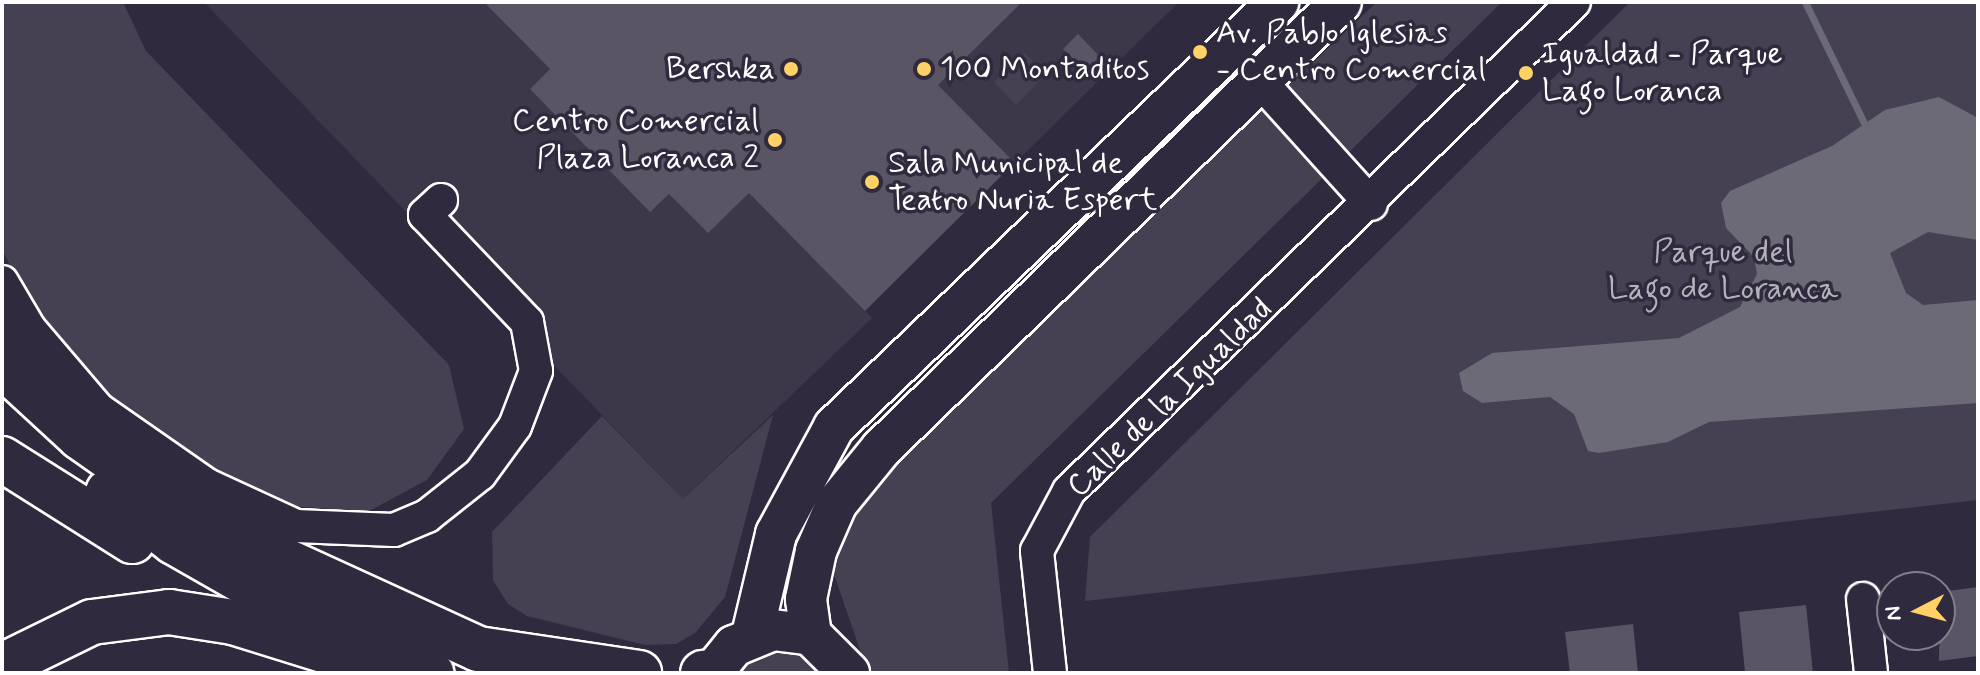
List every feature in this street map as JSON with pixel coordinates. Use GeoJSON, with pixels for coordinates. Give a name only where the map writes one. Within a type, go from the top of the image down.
{"type":"FeatureCollection","features":[{"type":"Feature","properties":{"kind":"highway"},"geometry":{"type":"LineString","coordinates":[[2,318],[67,404],[264,551]]}},
{"type":"Feature","properties":{"kind":"highway"},"geometry":{"type":"LineString","coordinates":[[2,365],[103,453],[172,502],[264,551],[478,649],[639,673]]}},
{"type":"Feature","properties":{"kind":"highway"},"geometry":{"type":"LineString","coordinates":[[2,404],[174,542],[281,603],[431,673]]}},
{"type":"Feature","properties":{"kind":"highway"},"geometry":{"type":"LineString","coordinates":[[2,459],[172,566],[403,672]]}},
{"type":"Feature","properties":{"kind":"highway"},"geometry":{"type":"LineString","coordinates":[[2,666],[92,622],[169,612],[233,622],[403,672]]}},
{"type":"Feature","properties":{"kind":"highway"},"geometry":{"type":"LineString","coordinates":[[703,673],[712,672]]}},
{"type":"Feature","properties":{"kind":"main road"},"geometry":{"type":"LineString","coordinates":[[712,672],[752,635],[776,534],[834,427],[1278,2]]}},
{"type":"Feature","properties":{"kind":"main road"},"geometry":{"type":"LineString","coordinates":[[849,673],[811,635],[806,599],[816,551],[846,492],[881,449],[1341,2]]}},
{"type":"Feature","properties":{"kind":"main road"},"geometry":{"type":"LineString","coordinates":[[752,635],[811,635]]}},
{"type":"Feature","properties":{"kind":"street","name":"Calle de la Igualdad"},"geometry":{"type":"LineString","coordinates":[[1050,673],[1037,551],[1069,491],[1371,204],[1574,2]]}},
{"type":"Feature","properties":{"kind":"street"},"geometry":{"type":"LineString","coordinates":[[1259,80],[1371,204]]}},
{"type":"Feature","properties":{"kind":"street"},"geometry":{"type":"LineString","coordinates":[[2,282],[29,328],[98,409],[207,485],[296,526],[394,530],[427,516],[480,474],[515,426],[536,371],[527,322],[425,215],[441,200]]}},
{"type":"Feature","properties":{"kind":"street"},"geometry":{"type":"LineString","coordinates":[[1863,599],[1871,673]]}},
{"type":"Feature","properties":{"kind":"shaded area"},"geometry":{"type":"Polygon","coordinates":[[[204,2],[1179,2],[865,310],[872,318],[683,499],[204,2]]]}},
{"type":"Feature","properties":{"kind":"shaded area"},"geometry":{"type":"Polygon","coordinates":[[[1939,97],[1978,118],[1978,240],[1928,232],[1890,253],[1906,293],[1923,305],[1978,300],[1978,403],[1709,422],[1668,442],[1599,453],[1588,451],[1574,414],[1550,397],[1482,403],[1463,391],[1459,373],[1492,353],[1679,338],[1740,307],[1757,274],[1754,257],[1726,228],[1721,203],[1730,191],[1832,146],[1885,110],[1939,97]]]}},
{"type":"Feature","properties":{"kind":"green space"},"geometry":{"type":"Polygon","coordinates":[[[2,2],[123,2],[146,51],[449,365],[464,429],[427,480],[369,511],[273,505],[107,400],[40,322],[2,250],[2,2]]]}},
{"type":"Feature","properties":{"kind":"green space"},"geometry":{"type":"Polygon","coordinates":[[[1377,2],[1502,2],[991,503],[1009,673],[868,673],[829,560],[889,462],[1377,2]]]}},
{"type":"Feature","properties":{"kind":"green space","name":"Parque del Lago de Loranca"},"geometry":{"type":"Polygon","coordinates":[[[1630,2],[1978,2],[1978,500],[1085,601],[1090,537],[1630,2]]]}},
{"type":"Feature","properties":{"kind":"green space"},"geometry":{"type":"Polygon","coordinates":[[[1024,52],[1046,74],[1016,105],[994,82],[1024,52]]]}},
{"type":"Feature","properties":{"kind":"green space"},"geometry":{"type":"Polygon","coordinates":[[[773,415],[725,597],[695,633],[676,644],[645,645],[527,616],[508,604],[493,580],[492,532],[602,416],[683,499],[773,415]]]}},
{"type":"Feature","properties":{"kind":"green space"},"geometry":{"type":"Polygon","coordinates":[[[794,648],[830,673],[735,673],[758,652],[794,648]]]}},
{"type":"Feature","properties":{"kind":"building","name":"Centro Comercial Plaza Loranca 2"},"geometry":{"type":"Polygon","coordinates":[[[484,2],[1022,2],[938,85],[1010,158],[998,170],[1003,174],[865,311],[749,193],[708,233],[669,194],[650,212],[530,89],[550,69],[484,2]]]}},
{"type":"Feature","properties":{"kind":"building"},"geometry":{"type":"Polygon","coordinates":[[[1078,34],[1106,63],[1092,77],[1063,49],[1078,34]]]}},
{"type":"Feature","properties":{"kind":"building"},"geometry":{"type":"Polygon","coordinates":[[[1978,587],[1978,656],[1939,661],[1939,651],[1956,651],[1956,590],[1978,587]]]}},
{"type":"Feature","properties":{"kind":"building"},"geometry":{"type":"Polygon","coordinates":[[[1806,605],[1813,673],[1745,673],[1739,612],[1806,605]]]}},
{"type":"Feature","properties":{"kind":"building"},"geometry":{"type":"Polygon","coordinates":[[[1633,624],[1638,673],[1570,673],[1565,632],[1633,624]]]}},
{"type":"Feature","properties":{"kind":"waterway"},"geometry":{"type":"LineString","coordinates":[[1805,2],[1864,123]]}},
{"type":"Feature","properties":{"kind":"place","name":"Av. Pablo Iglesias - Centro Comercial"},"geometry":{"type":"Point","coordinates":[1200,52]}},
{"type":"Feature","properties":{"kind":"place","name":"Bershka"},"geometry":{"type":"Point","coordinates":[791,69]}},
{"type":"Feature","properties":{"kind":"place","name":"100 Montaditos"},"geometry":{"type":"Point","coordinates":[924,69]}},
{"type":"Feature","properties":{"kind":"place","name":"Igualdad - Parque Lago Loranca"},"geometry":{"type":"Point","coordinates":[1526,73]}},
{"type":"Feature","properties":{"kind":"place","name":"Centro Comercial Plaza Loranca 2"},"geometry":{"type":"Point","coordinates":[775,140]}},
{"type":"Feature","properties":{"kind":"place","name":"Sala Municipal de Teatro Nuria Espert"},"geometry":{"type":"Point","coordinates":[872,182]}}]}
